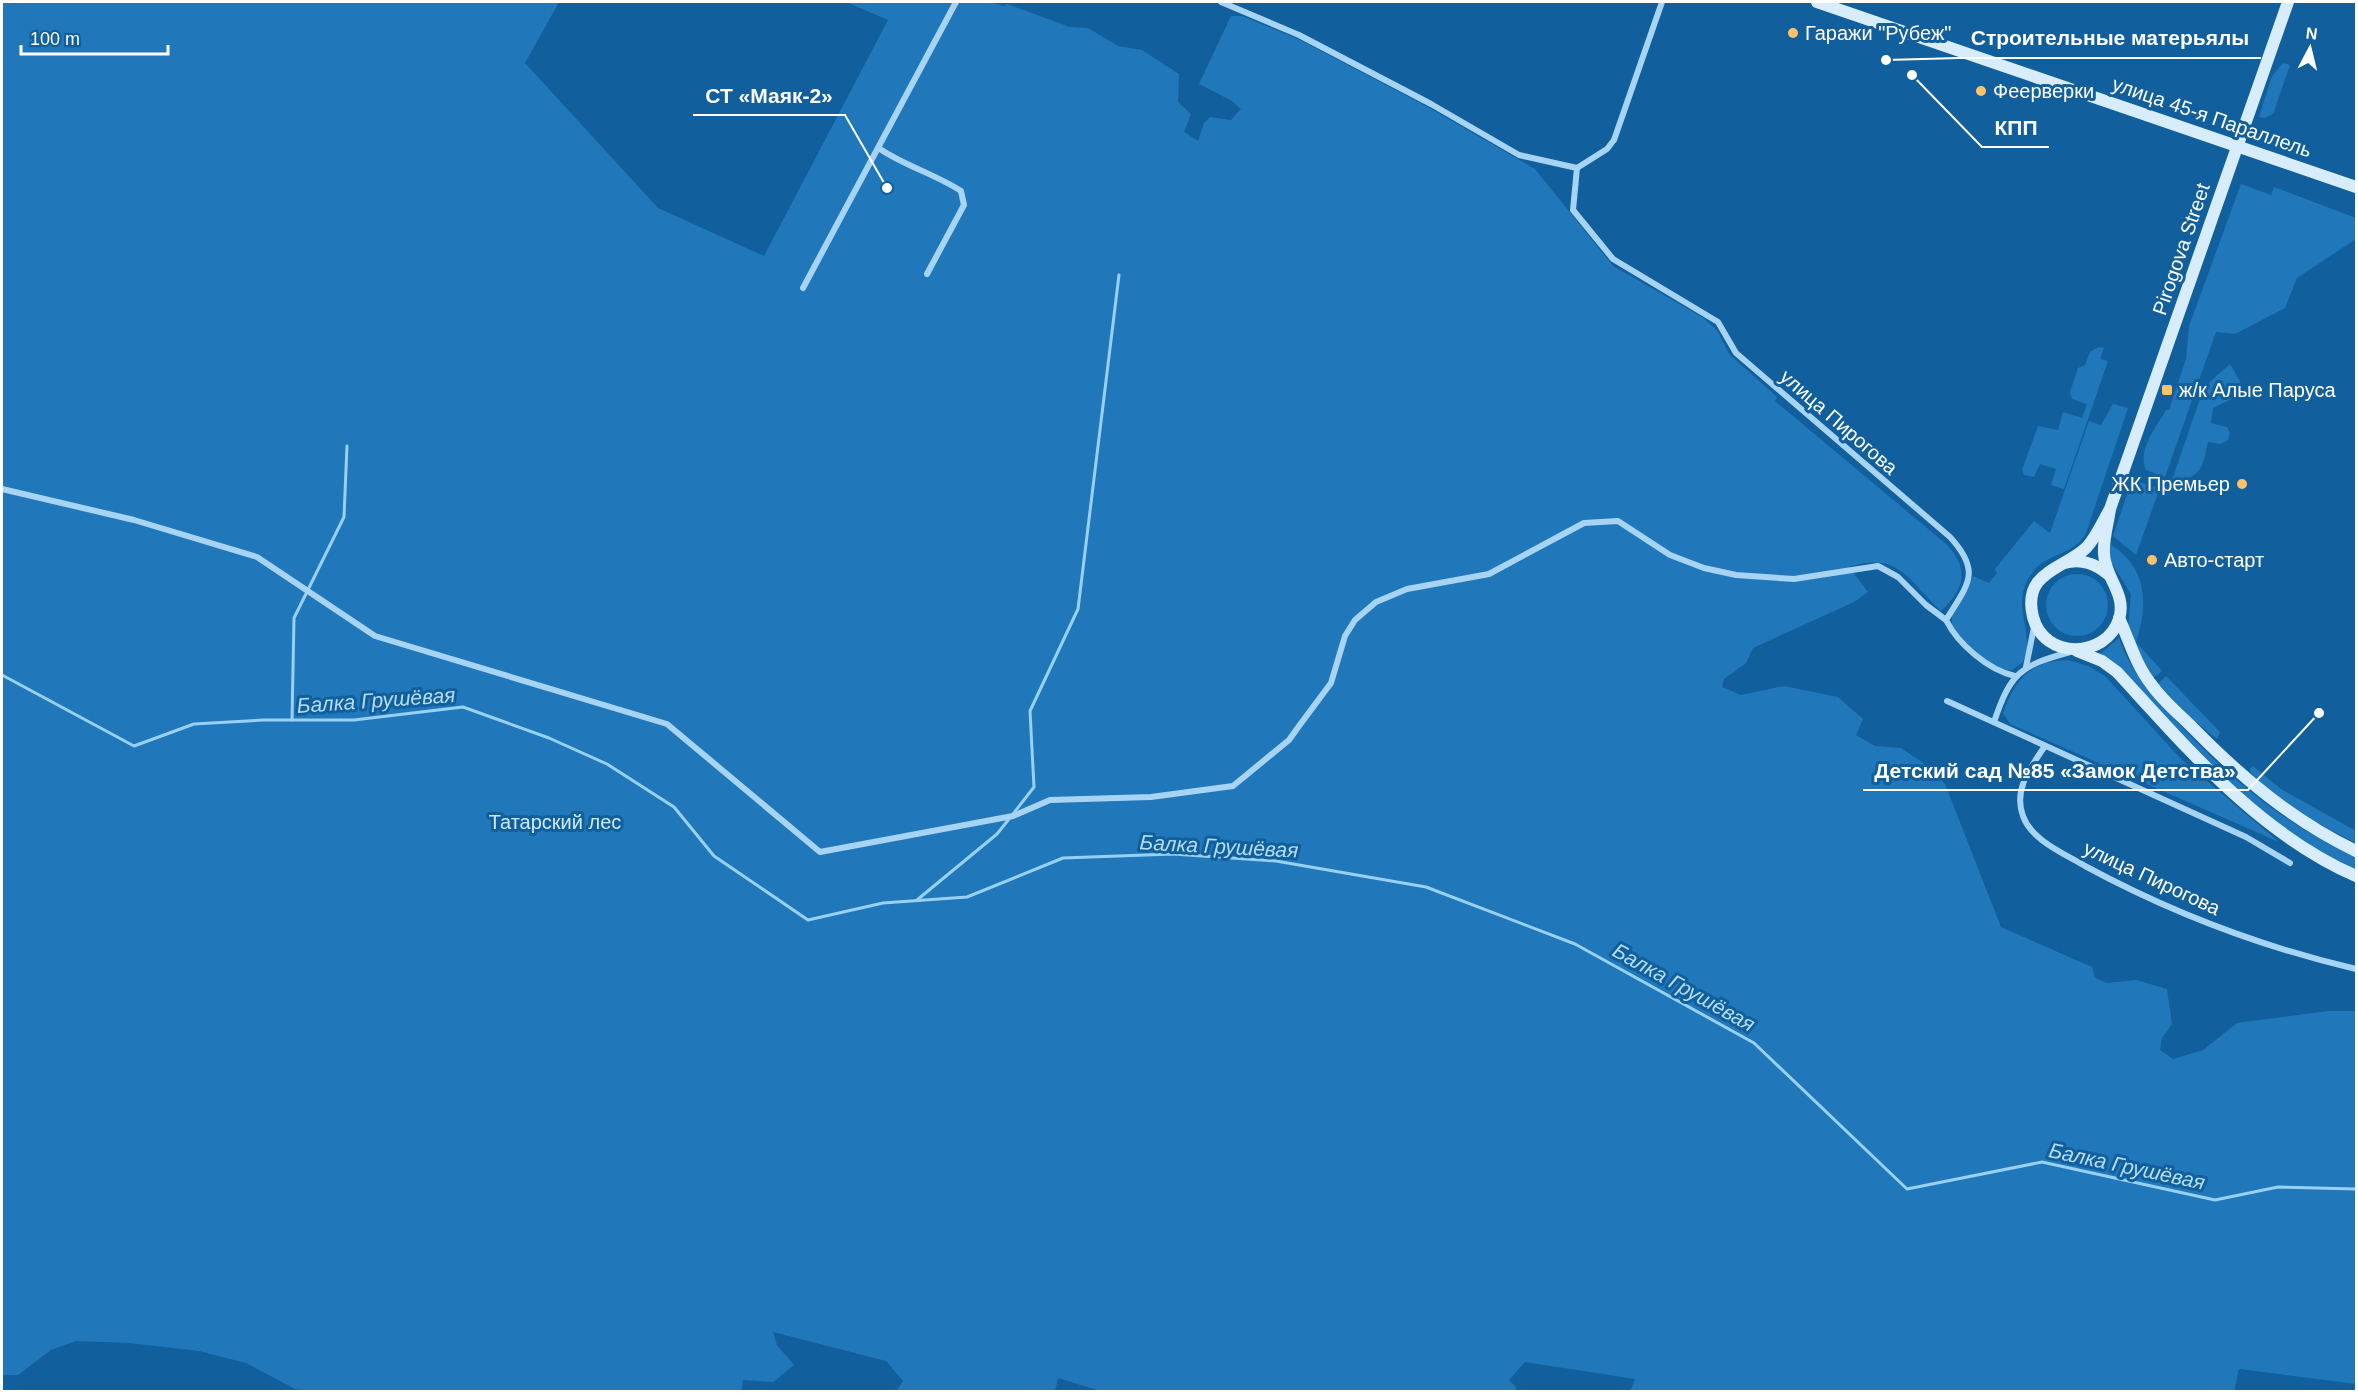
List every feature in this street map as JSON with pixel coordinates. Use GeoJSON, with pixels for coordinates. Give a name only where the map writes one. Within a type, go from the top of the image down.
{"type":"FeatureCollection","features":[{"type":"Feature","properties":{"kind":"main road","name":"улица 45-я Параллель"},"geometry":{"type":"LineString","coordinates":[[1817,2],[2356,187]]}},
{"type":"Feature","properties":{"kind":"main road","name":"Pirogova Street"},"geometry":{"type":"LineString","coordinates":[[2288,2],[2110,509],[2104,554],[2110,576],[2120,596],[2119,618],[2137,661],[2151,685],[2235,770],[2271,801],[2312,828],[2356,851]]}},
{"type":"Feature","properties":{"kind":"main road","name":"Pirogova Street"},"geometry":{"type":"LineString","coordinates":[[2034,620],[2033,594],[2042,577],[2086,547],[2110,509]]}},
{"type":"Feature","properties":{"kind":"main road"},"geometry":{"type":"LineString","coordinates":[[2058,565],[2071,561],[2086,562],[2099,567],[2110,576]]}},
{"type":"Feature","properties":{"kind":"main road"},"geometry":{"type":"LineString","coordinates":[[2076,650],[2100,643],[2112,633],[2119,618]]}},
{"type":"Feature","properties":{"kind":"main road"},"geometry":{"type":"LineString","coordinates":[[2034,620],[2047,639],[2057,646],[2076,650],[2102,661],[2117,672],[2224,785],[2261,818],[2299,845],[2356,876]]}},
{"type":"Feature","properties":{"kind":"street"},"geometry":{"type":"LineString","coordinates":[[803,288],[880,149],[956,2]]}},
{"type":"Feature","properties":{"kind":"street"},"geometry":{"type":"LineString","coordinates":[[1221,2],[1299,35],[1431,104],[1519,155],[1577,168],[1607,149],[1614,140],[1662,2]]}},
{"type":"Feature","properties":{"kind":"street"},"geometry":{"type":"LineString","coordinates":[[880,149],[894,159],[944,180],[961,191],[964,205],[927,274]]}},
{"type":"Feature","properties":{"kind":"street","name":"улица Пирогова"},"geometry":{"type":"LineString","coordinates":[[1577,168],[1573,210],[1613,259],[1718,322],[1736,353],[1957,545],[1970,567],[1970,577],[1946,620]]}},
{"type":"Feature","properties":{"kind":"street"},"geometry":{"type":"LineString","coordinates":[[2,489],[134,520],[257,557],[375,636],[667,724],[820,852],[1013,816],[1050,800],[1151,797],[1233,786],[1289,740],[1331,683],[1345,636],[1355,620],[1376,602],[1407,589],[1489,574],[1584,523],[1618,520],[1670,555],[1704,568],[1736,575],[1794,579],[1878,566],[1903,580],[1926,605],[1946,620],[1964,643],[1984,662],[2003,673],[2015,676]]}},
{"type":"Feature","properties":{"kind":"street"},"geometry":{"type":"LineString","coordinates":[[2026,667],[2032,645],[2034,620]]}},
{"type":"Feature","properties":{"kind":"street"},"geometry":{"type":"LineString","coordinates":[[1994,722],[2003,696],[2015,676],[2026,667],[2076,650]]}},
{"type":"Feature","properties":{"kind":"street"},"geometry":{"type":"LineString","coordinates":[[1947,702],[2246,837],[2290,863]]}},
{"type":"Feature","properties":{"kind":"street","name":"улица Пирогова"},"geometry":{"type":"LineString","coordinates":[[2046,746],[2028,771],[2019,796],[2023,817],[2031,830],[2058,851],[2125,887],[2200,920],[2356,969]]}},
{"type":"Feature","properties":{"kind":"green space","name":"Татарский лес"},"geometry":{"type":"Polygon","coordinates":[[[2,2],[559,2],[525,63],[658,208],[764,256],[888,20],[846,2],[991,2],[1003,6],[1007,4],[1070,27],[1088,28],[1118,46],[1142,50],[1179,74],[1178,102],[1191,114],[1184,132],[1198,141],[1204,123],[1210,117],[1231,120],[1241,109],[1232,101],[1199,84],[1231,16],[1242,16],[1298,39],[1426,106],[1535,169],[1613,266],[1702,317],[1717,330],[1729,354],[1777,397],[1775,401],[1946,544],[1959,562],[1961,578],[1959,586],[1949,603],[1941,611],[1911,579],[1891,566],[1866,563],[1849,567],[1868,592],[1854,602],[1753,648],[1746,663],[1724,679],[1722,687],[1741,695],[1784,686],[1838,697],[1863,719],[1856,735],[1875,746],[1901,748],[1925,764],[1945,784],[2001,927],[2092,967],[2095,978],[2107,983],[2136,980],[2167,989],[2172,1024],[2162,1038],[2160,1050],[2173,1059],[2203,1050],[2237,1023],[2329,1011],[2356,1011],[2356,1384],[2239,1369],[2234,1392],[1630,1392],[1635,1379],[1525,1362],[1509,1380],[1516,1387],[1516,1392],[1104,1392],[1058,1378],[1055,1391],[896,1392],[903,1381],[886,1361],[773,1332],[777,1345],[794,1365],[773,1382],[743,1380],[741,1391],[311,1391],[295,1389],[246,1363],[199,1351],[129,1343],[76,1341],[51,1350],[18,1375],[2,1375],[2,2]]]}},
{"type":"Feature","properties":{"kind":"green space"},"geometry":{"type":"Polygon","coordinates":[[[2283,63],[2290,65],[2273,114],[2264,118],[2259,117],[2272,76],[2283,63]]]}},
{"type":"Feature","properties":{"kind":"green space"},"geometry":{"type":"Polygon","coordinates":[[[2241,184],[2271,195],[2274,187],[2356,218],[2356,239],[2297,278],[2285,308],[2235,334],[2216,332],[2165,477],[2146,470],[2144,455],[2146,447],[2166,410],[2169,410],[2186,359],[2189,326],[2241,184]]]}},
{"type":"Feature","properties":{"kind":"green space"},"geometry":{"type":"Polygon","coordinates":[[[2099,347],[2104,348],[2100,359],[2108,361],[2064,489],[2051,485],[2056,469],[2040,464],[2034,477],[2024,475],[2022,470],[2038,426],[2058,430],[2063,412],[2082,418],[2087,404],[2072,399],[2070,392],[2078,368],[2085,365],[2090,352],[2099,347]]]}},
{"type":"Feature","properties":{"kind":"green space"},"geometry":{"type":"Polygon","coordinates":[[[2230,364],[2246,392],[2213,408],[2211,423],[2227,427],[2230,433],[2228,440],[2221,444],[2208,442],[2200,470],[2185,479],[2185,482],[2172,480],[2204,387],[2230,364]]]}},
{"type":"Feature","properties":{"kind":"green space"},"geometry":{"type":"Polygon","coordinates":[[[2113,404],[2128,408],[2086,533],[2072,548],[2046,560],[2031,574],[2025,586],[2022,605],[2027,643],[2023,662],[2012,670],[1994,666],[1978,655],[1963,640],[1952,626],[1952,613],[1973,576],[1989,583],[1997,573],[1995,569],[2034,521],[2050,533],[2089,421],[2101,425],[2113,404]]]}},
{"type":"Feature","properties":{"kind":"green space"},"geometry":{"type":"Polygon","coordinates":[[[2136,481],[2156,487],[2158,493],[2136,555],[2113,536],[2131,483],[2136,481]]]}},
{"type":"Feature","properties":{"kind":"green space"},"geometry":{"type":"Polygon","coordinates":[[[2110,544],[2132,564],[2142,587],[2143,614],[2136,642],[2162,671],[2153,678],[2128,630],[2131,594],[2110,560],[2110,544]]]}},
{"type":"Feature","properties":{"kind":"green space"},"geometry":{"type":"Polygon","coordinates":[[[2077,574],[2094,579],[2099,583],[2103,588],[2108,605],[2103,622],[2099,627],[2094,631],[2077,636],[2060,631],[2055,627],[2051,622],[2046,605],[2051,588],[2055,583],[2060,579],[2077,574]]]}},
{"type":"Feature","properties":{"kind":"green space"},"geometry":{"type":"Polygon","coordinates":[[[2119,638],[2130,663],[2144,684],[2220,765],[2282,815],[2356,858],[2356,871],[2312,849],[2234,790],[2114,663],[2100,654],[2119,638]]]}},
{"type":"Feature","properties":{"kind":"green space"},"geometry":{"type":"Polygon","coordinates":[[[2068,660],[2088,666],[2105,676],[2181,759],[2279,842],[2010,724],[2003,713],[2013,691],[2026,674],[2044,664],[2068,660]]]}},
{"type":"Feature","properties":{"kind":"green space"},"geometry":{"type":"Polygon","coordinates":[[[2166,676],[2220,732],[2217,739],[2192,719],[2158,684],[2166,676]]]}},
{"type":"Feature","properties":{"kind":"green space"},"geometry":{"type":"Polygon","coordinates":[[[2253,766],[2281,789],[2356,831],[2356,843],[2285,803],[2249,770],[2253,766]]]}},
{"type":"Feature","properties":{"kind":"waterway"},"geometry":{"type":"LineString","coordinates":[[1013,814],[1034,787],[1030,711],[1078,609],[1119,275]]}},
{"type":"Feature","properties":{"kind":"waterway"},"geometry":{"type":"LineString","coordinates":[[292,720],[294,618],[344,517],[347,446]]}},
{"type":"Feature","properties":{"kind":"waterway","name":"Балка Грушёвая"},"geometry":{"type":"LineString","coordinates":[[2,675],[134,746],[194,724],[264,720],[354,720],[463,707],[549,738],[607,764],[674,807],[714,856],[808,920],[883,903],[967,897],[1063,858],[1173,854],[1276,861],[1426,887],[1575,944],[1754,1043],[1907,1189],[2042,1162],[2215,1200],[2278,1187],[2356,1189]]}},
{"type":"Feature","properties":{"kind":"waterway"},"geometry":{"type":"LineString","coordinates":[[917,900],[997,834],[1009,819]]}},
{"type":"Feature","properties":{"kind":"place","name":"Гаражи \"Рубеж\""},"geometry":{"type":"Point","coordinates":[1793,33]}},
{"type":"Feature","properties":{"kind":"place","name":"Строительные матерьялы"},"geometry":{"type":"Point","coordinates":[1886,60]}},
{"type":"Feature","properties":{"kind":"place","name":"КПП"},"geometry":{"type":"Point","coordinates":[1912,75]}},
{"type":"Feature","properties":{"kind":"place","name":"Феерверки"},"geometry":{"type":"Point","coordinates":[1981,91]}},
{"type":"Feature","properties":{"kind":"place","name":"СТ «Маяк-2»"},"geometry":{"type":"Point","coordinates":[887,188]}},
{"type":"Feature","properties":{"kind":"place","name":"ж/к Алые Паруса"},"geometry":{"type":"Point","coordinates":[2167,390]}},
{"type":"Feature","properties":{"kind":"place","name":"ЖК Премьер"},"geometry":{"type":"Point","coordinates":[2242,484]}},
{"type":"Feature","properties":{"kind":"place","name":"Авто-старт"},"geometry":{"type":"Point","coordinates":[2152,560]}},
{"type":"Feature","properties":{"kind":"place","name":"Детский сад №85 «Замок Детства»"},"geometry":{"type":"Point","coordinates":[2319,713]}}]}
